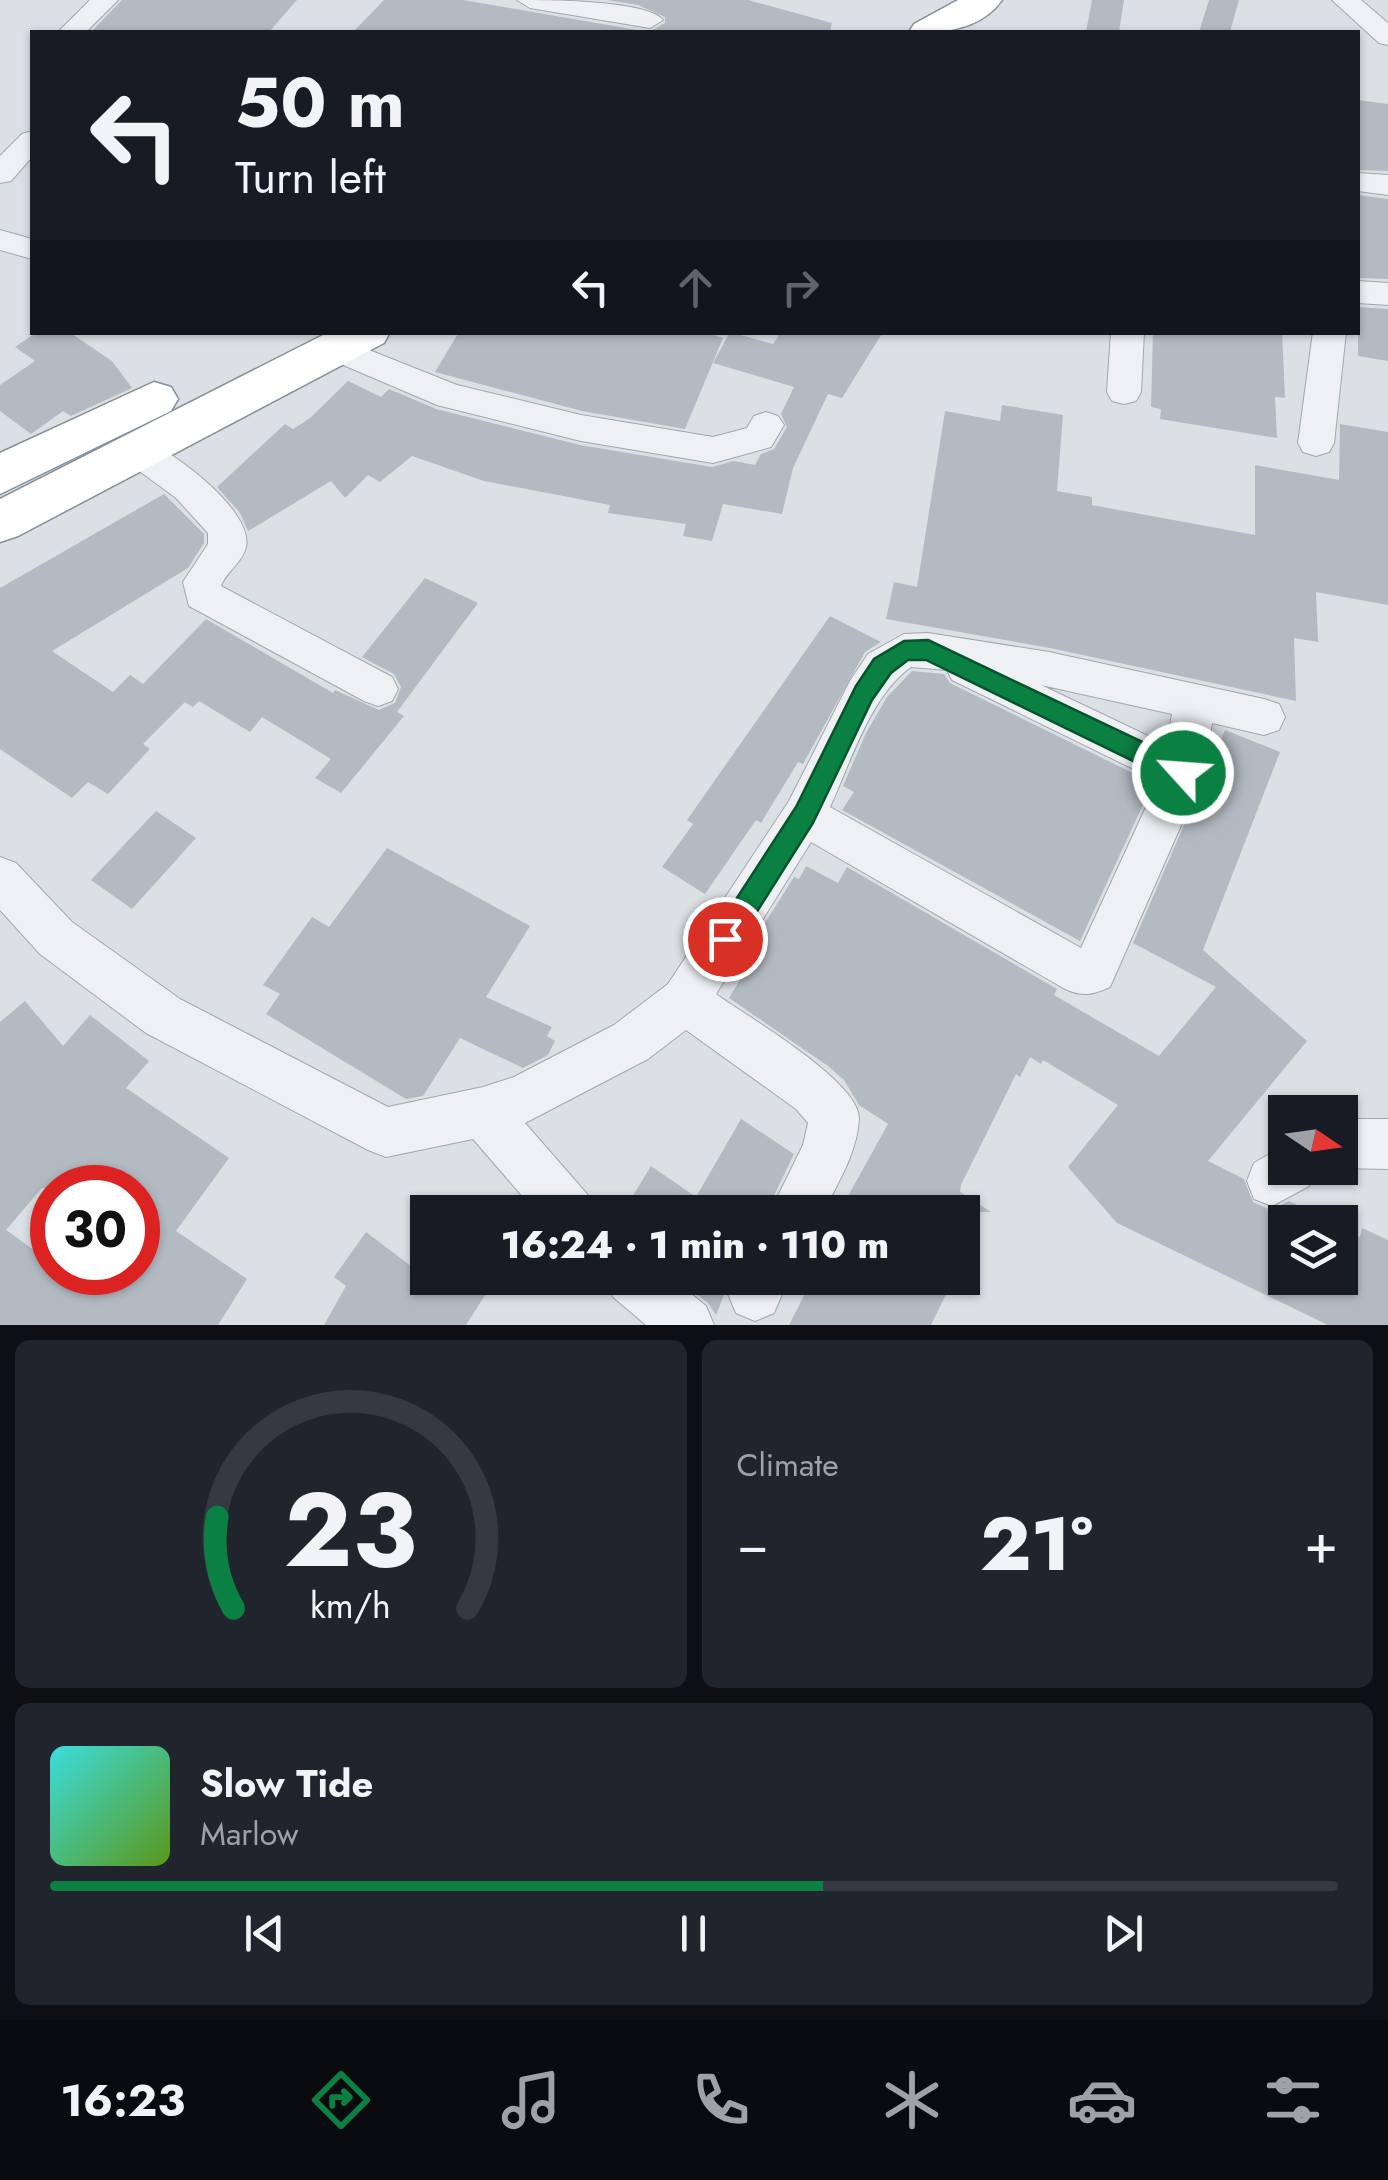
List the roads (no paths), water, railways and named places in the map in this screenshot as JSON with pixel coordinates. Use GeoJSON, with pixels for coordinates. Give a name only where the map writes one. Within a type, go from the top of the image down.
{"type":"FeatureCollection","features":[{"type":"Feature","properties":{"kind":"highway"},"geometry":{"type":"LineString","coordinates":[[932,30],[999,4]]}},
{"type":"Feature","properties":{"kind":"highway"},"geometry":{"type":"LineString","coordinates":[[978,30],[999,4]]}},
{"type":"Feature","properties":{"kind":"highway"},"geometry":{"type":"LineString","coordinates":[[0,522],[136,450],[331,338]]}},
{"type":"Feature","properties":{"kind":"highway"},"geometry":{"type":"LineString","coordinates":[[0,475],[331,338]]}},
{"type":"Feature","properties":{"kind":"street"},"geometry":{"type":"LineString","coordinates":[[74,30],[104,0]]}},
{"type":"Feature","properties":{"kind":"street"},"geometry":{"type":"LineString","coordinates":[[530,0],[644,26],[670,0]]}},
{"type":"Feature","properties":{"kind":"street"},"geometry":{"type":"LineString","coordinates":[[1345,0],[1388,38]]}},
{"type":"Feature","properties":{"kind":"street"},"geometry":{"type":"LineString","coordinates":[[0,174],[30,142]]}},
{"type":"Feature","properties":{"kind":"street"},"geometry":{"type":"LineString","coordinates":[[1360,182],[1388,185]]}},
{"type":"Feature","properties":{"kind":"street"},"geometry":{"type":"LineString","coordinates":[[0,240],[30,248]]}},
{"type":"Feature","properties":{"kind":"street"},"geometry":{"type":"LineString","coordinates":[[1360,292],[1388,294]]}},
{"type":"Feature","properties":{"kind":"street"},"geometry":{"type":"LineString","coordinates":[[1124,392],[1128,335]]}},
{"type":"Feature","properties":{"kind":"street"},"geometry":{"type":"LineString","coordinates":[[1316,443],[1330,335]]}},
{"type":"Feature","properties":{"kind":"street"},"geometry":{"type":"LineString","coordinates":[[331,338],[449,396],[581,428],[713,450],[760,438],[766,425]]}},
{"type":"Feature","properties":{"kind":"street"},"geometry":{"type":"LineString","coordinates":[[136,450],[189,488],[226,529],[227,548],[203,577],[203,595],[378,689]]}},
{"type":"Feature","properties":{"kind":"street"},"geometry":{"type":"LineString","coordinates":[[928,650],[1183,773]]}},
{"type":"Feature","properties":{"kind":"street"},"geometry":{"type":"LineString","coordinates":[[0,878],[56,938],[163,1016],[386,1132],[483,1112],[522,1099],[631,1042],[685,1001],[804,815],[864,693],[882,666],[904,651],[928,650],[1048,669],[1264,717]]}},
{"type":"Feature","properties":{"kind":"street"},"geometry":{"type":"LineString","coordinates":[[804,815],[1081,973],[1094,971],[1183,773],[1195,701]]}},
{"type":"Feature","properties":{"kind":"street"},"geometry":{"type":"LineString","coordinates":[[685,1001],[813,1092],[835,1115],[827,1152],[805,1195]]}},
{"type":"Feature","properties":{"kind":"street"},"geometry":{"type":"LineString","coordinates":[[483,1112],[554,1195]]}},
{"type":"Feature","properties":{"kind":"street"},"geometry":{"type":"LineString","coordinates":[[1358,1144],[1388,1144]]}},
{"type":"Feature","properties":{"kind":"street"},"geometry":{"type":"LineString","coordinates":[[652,1295],[688,1325]]}}]}
